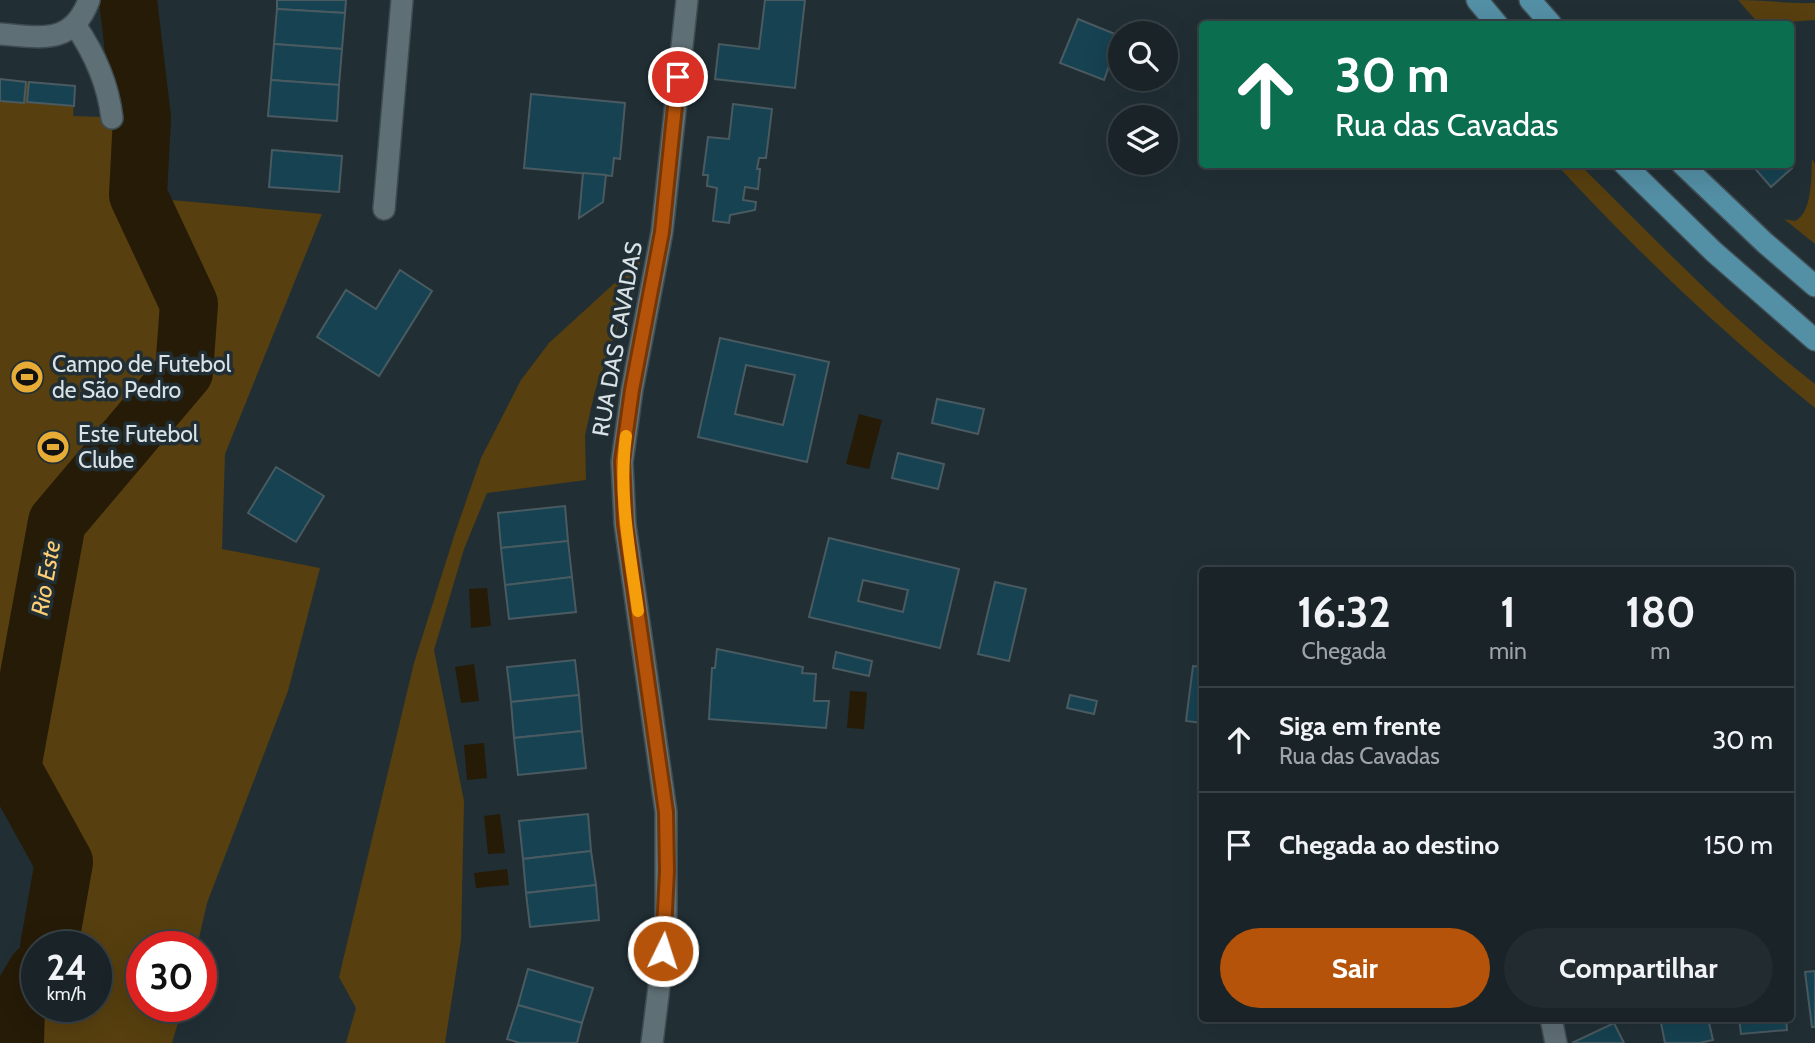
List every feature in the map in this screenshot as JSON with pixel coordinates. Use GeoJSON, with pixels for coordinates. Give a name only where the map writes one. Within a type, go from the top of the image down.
{"type":"FeatureCollection","features":[{"type":"Feature","properties":{"kind":"main road"},"geometry":{"type":"LineString","coordinates":[[1477,0],[1494,21]]}},
{"type":"Feature","properties":{"kind":"main road"},"geometry":{"type":"LineString","coordinates":[[1530,0],[1548,21]]}},
{"type":"Feature","properties":{"kind":"main road"},"geometry":{"type":"LineString","coordinates":[[1629,168],[1714,251],[1815,340]]}},
{"type":"Feature","properties":{"kind":"main road"},"geometry":{"type":"LineString","coordinates":[[1686,168],[1813,282]]}},
{"type":"Feature","properties":{"kind":"street"},"geometry":{"type":"LineString","coordinates":[[0,34],[46,37],[62,34],[75,26],[89,0]]}},
{"type":"Feature","properties":{"kind":"street"},"geometry":{"type":"LineString","coordinates":[[384,209],[402,0]]}},
{"type":"Feature","properties":{"kind":"street","name":"RUA DAS CAVADAS"},"geometry":{"type":"LineString","coordinates":[[652,1043],[666,931],[666,812],[625,524],[622,461],[632,390],[662,232],[687,0]]}},
{"type":"Feature","properties":{"kind":"street"},"geometry":{"type":"LineString","coordinates":[[75,26],[99,66],[110,101],[112,118]]}},
{"type":"Feature","properties":{"kind":"street"},"geometry":{"type":"LineString","coordinates":[[1552,1022],[1556,1043]]}},
{"type":"Feature","properties":{"kind":"shaded area"},"geometry":{"type":"Polygon","coordinates":[[[1738,0],[1815,3],[1815,20],[1756,21],[1738,0]]]}},
{"type":"Feature","properties":{"kind":"shaded area","name":"Este Futebol Clube"},"geometry":{"type":"Polygon","coordinates":[[[0,79],[75,86],[73,116],[130,118],[130,197],[175,309],[167,372],[45,521],[13,703],[0,700],[0,79]]]}},
{"type":"Feature","properties":{"kind":"shaded area"},"geometry":{"type":"Polygon","coordinates":[[[1812,159],[1815,164],[1815,244],[1784,219],[1795,221],[1805,210],[1810,193],[1812,159]]]}},
{"type":"Feature","properties":{"kind":"shaded area"},"geometry":{"type":"Polygon","coordinates":[[[1560,168],[1583,168],[1723,305],[1815,384],[1815,408],[1747,351],[1618,229],[1560,168]]]}},
{"type":"Feature","properties":{"kind":"shaded area"},"geometry":{"type":"Polygon","coordinates":[[[150,198],[322,214],[225,454],[222,549],[320,568],[288,691],[207,903],[201,931],[126,931],[126,1022],[178,1022],[172,1043],[26,1043],[27,1022],[112,1022],[112,931],[61,931],[75,864],[25,765],[66,527],[190,382],[199,304],[150,198]]]}},
{"type":"Feature","properties":{"kind":"shaded area"},"geometry":{"type":"Polygon","coordinates":[[[643,242],[637,286],[618,326],[595,391],[585,435],[586,480],[487,493],[464,549],[434,650],[464,801],[461,940],[445,1043],[346,1043],[356,1008],[339,977],[414,663],[481,458],[521,380],[549,343],[619,279],[643,242]]]}},
{"type":"Feature","properties":{"kind":"shaded area"},"geometry":{"type":"Polygon","coordinates":[[[859,414],[882,420],[869,469],[846,464],[859,414]]]}},
{"type":"Feature","properties":{"kind":"shaded area"},"geometry":{"type":"Polygon","coordinates":[[[487,588],[491,626],[471,628],[469,589],[487,588]]]}},
{"type":"Feature","properties":{"kind":"shaded area"},"geometry":{"type":"Polygon","coordinates":[[[474,664],[479,701],[461,703],[455,667],[474,664]]]}},
{"type":"Feature","properties":{"kind":"shaded area"},"geometry":{"type":"Polygon","coordinates":[[[850,691],[867,692],[864,729],[847,728],[850,691]]]}},
{"type":"Feature","properties":{"kind":"shaded area"},"geometry":{"type":"Polygon","coordinates":[[[484,743],[487,778],[467,780],[464,745],[484,743]]]}},
{"type":"Feature","properties":{"kind":"shaded area"},"geometry":{"type":"Polygon","coordinates":[[[500,814],[505,853],[488,854],[484,816],[500,814]]]}},
{"type":"Feature","properties":{"kind":"shaded area"},"geometry":{"type":"Polygon","coordinates":[[[507,869],[509,885],[476,888],[474,873],[507,869]]]}},
{"type":"Feature","properties":{"kind":"building"},"geometry":{"type":"Polygon","coordinates":[[[277,0],[346,0],[345,13],[277,9],[277,0]]]}},
{"type":"Feature","properties":{"kind":"building"},"geometry":{"type":"Polygon","coordinates":[[[765,0],[805,0],[795,88],[715,79],[719,44],[759,49],[765,0]]]}},
{"type":"Feature","properties":{"kind":"building"},"geometry":{"type":"Polygon","coordinates":[[[277,9],[345,13],[342,49],[274,44],[277,9]]]}},
{"type":"Feature","properties":{"kind":"building"},"geometry":{"type":"Polygon","coordinates":[[[1078,19],[1108,31],[1108,69],[1104,80],[1060,63],[1078,19]]]}},
{"type":"Feature","properties":{"kind":"building"},"geometry":{"type":"Polygon","coordinates":[[[274,44],[342,49],[339,85],[271,80],[274,44]]]}},
{"type":"Feature","properties":{"kind":"building"},"geometry":{"type":"Polygon","coordinates":[[[0,79],[26,82],[24,103],[0,101],[0,79]]]}},
{"type":"Feature","properties":{"kind":"building"},"geometry":{"type":"Polygon","coordinates":[[[271,80],[339,85],[337,121],[268,116],[271,80]]]}},
{"type":"Feature","properties":{"kind":"building"},"geometry":{"type":"Polygon","coordinates":[[[29,82],[75,86],[74,106],[27,102],[29,82]]]}},
{"type":"Feature","properties":{"kind":"building"},"geometry":{"type":"Polygon","coordinates":[[[531,94],[625,103],[620,159],[614,158],[612,176],[524,168],[531,94]]]}},
{"type":"Feature","properties":{"kind":"building"},"geometry":{"type":"Polygon","coordinates":[[[733,104],[772,109],[766,158],[759,158],[757,169],[760,169],[758,189],[745,187],[743,200],[756,202],[755,210],[730,215],[729,223],[713,221],[717,188],[707,186],[708,175],[703,175],[708,137],[729,139],[733,104]]]}},
{"type":"Feature","properties":{"kind":"building"},"geometry":{"type":"Polygon","coordinates":[[[272,150],[342,156],[339,192],[269,187],[272,150]]]}},
{"type":"Feature","properties":{"kind":"building"},"geometry":{"type":"Polygon","coordinates":[[[1754,168],[1792,168],[1771,187],[1754,168]]]}},
{"type":"Feature","properties":{"kind":"building"},"geometry":{"type":"Polygon","coordinates":[[[583,173],[606,175],[603,202],[579,218],[583,173]]]}},
{"type":"Feature","properties":{"kind":"building"},"geometry":{"type":"Polygon","coordinates":[[[400,270],[432,291],[379,376],[317,337],[346,290],[376,309],[400,270]]]}},
{"type":"Feature","properties":{"kind":"building"},"geometry":{"type":"Polygon","coordinates":[[[720,338],[829,362],[807,462],[698,437],[720,338]],[[746,365],[735,414],[783,425],[795,375],[746,365]]]}},
{"type":"Feature","properties":{"kind":"building"},"geometry":{"type":"Polygon","coordinates":[[[937,399],[984,409],[978,434],[932,423],[937,399]]]}},
{"type":"Feature","properties":{"kind":"building"},"geometry":{"type":"Polygon","coordinates":[[[898,453],[944,464],[938,489],[892,478],[898,453]]]}},
{"type":"Feature","properties":{"kind":"building"},"geometry":{"type":"Polygon","coordinates":[[[276,467],[324,496],[296,542],[248,513],[276,467]]]}},
{"type":"Feature","properties":{"kind":"building"},"geometry":{"type":"Polygon","coordinates":[[[565,506],[568,541],[501,548],[498,513],[565,506]]]}},
{"type":"Feature","properties":{"kind":"building"},"geometry":{"type":"Polygon","coordinates":[[[829,538],[959,569],[940,648],[809,617],[829,538]],[[863,580],[858,601],[903,612],[908,590],[863,580]]]}},
{"type":"Feature","properties":{"kind":"building"},"geometry":{"type":"Polygon","coordinates":[[[568,541],[572,577],[505,585],[501,548],[568,541]]]}},
{"type":"Feature","properties":{"kind":"building"},"geometry":{"type":"Polygon","coordinates":[[[572,577],[576,612],[509,619],[505,585],[572,577]]]}},
{"type":"Feature","properties":{"kind":"building"},"geometry":{"type":"Polygon","coordinates":[[[995,582],[1026,589],[1009,661],[978,654],[995,582]]]}},
{"type":"Feature","properties":{"kind":"building"},"geometry":{"type":"Polygon","coordinates":[[[717,649],[803,667],[802,673],[816,674],[814,701],[829,701],[826,728],[709,719],[712,668],[715,668],[717,649]]]}},
{"type":"Feature","properties":{"kind":"building"},"geometry":{"type":"Polygon","coordinates":[[[836,652],[872,661],[869,676],[833,668],[836,652]]]}},
{"type":"Feature","properties":{"kind":"building"},"geometry":{"type":"Polygon","coordinates":[[[575,660],[579,695],[511,702],[507,667],[575,660]]]}},
{"type":"Feature","properties":{"kind":"building"},"geometry":{"type":"Polygon","coordinates":[[[1193,666],[1199,667],[1199,723],[1186,721],[1193,666]]]}},
{"type":"Feature","properties":{"kind":"building"},"geometry":{"type":"Polygon","coordinates":[[[579,695],[582,731],[514,738],[511,702],[579,695]]]}},
{"type":"Feature","properties":{"kind":"building"},"geometry":{"type":"Polygon","coordinates":[[[1070,695],[1097,701],[1094,714],[1067,708],[1070,695]]]}},
{"type":"Feature","properties":{"kind":"building"},"geometry":{"type":"Polygon","coordinates":[[[582,731],[586,768],[518,775],[514,738],[582,731]]]}},
{"type":"Feature","properties":{"kind":"building"},"geometry":{"type":"Polygon","coordinates":[[[588,814],[591,851],[523,859],[519,821],[588,814]]]}},
{"type":"Feature","properties":{"kind":"building"},"geometry":{"type":"Polygon","coordinates":[[[591,851],[596,885],[526,893],[523,859],[591,851]]]}},
{"type":"Feature","properties":{"kind":"building"},"geometry":{"type":"Polygon","coordinates":[[[596,885],[599,920],[530,927],[526,893],[596,885]]]}},
{"type":"Feature","properties":{"kind":"building"},"geometry":{"type":"Polygon","coordinates":[[[528,969],[593,988],[582,1023],[518,1005],[528,969]]]}},
{"type":"Feature","properties":{"kind":"building"},"geometry":{"type":"Polygon","coordinates":[[[1815,971],[1815,1027],[1812,1027],[1805,972],[1815,971]]]}},
{"type":"Feature","properties":{"kind":"building"},"geometry":{"type":"Polygon","coordinates":[[[518,1005],[582,1023],[577,1043],[520,1043],[507,1039],[518,1005]]]}},
{"type":"Feature","properties":{"kind":"building"},"geometry":{"type":"Polygon","coordinates":[[[1661,1022],[1709,1022],[1713,1040],[1699,1043],[1665,1043],[1661,1022]]]}},
{"type":"Feature","properties":{"kind":"building"},"geometry":{"type":"Polygon","coordinates":[[[1740,1022],[1786,1022],[1787,1030],[1741,1034],[1740,1022]]]}},
{"type":"Feature","properties":{"kind":"building"},"geometry":{"type":"Polygon","coordinates":[[[1614,1023],[1624,1043],[1572,1043],[1614,1023]]]}},
{"type":"Feature","properties":{"kind":"waterway","name":"Rio Este"},"geometry":{"type":"LineString","coordinates":[[52,931],[64,862],[12,768],[57,522],[184,372],[189,304],[138,195],[142,118],[128,0]]}},
{"type":"Feature","properties":{"kind":"waterway","name":"Rio Este"},"geometry":{"type":"LineString","coordinates":[[15,1043],[16,1006],[21,998]]}},
{"type":"Feature","properties":{"kind":"slow traffic"},"geometry":{"type":"LineString","coordinates":[[626,436],[622,461],[625,524],[638,611]]}},
{"type":"Feature","properties":{"kind":"place","name":"Campo de Futebol de São Pedro"},"geometry":{"type":"Point","coordinates":[27,377]}},
{"type":"Feature","properties":{"kind":"place","name":"Este Futebol Clube"},"geometry":{"type":"Point","coordinates":[53,447]}},
{"type":"Feature","properties":{"kind":"route"},"geometry":{"type":"LineString","coordinates":[[663,951],[666,931],[666,812],[625,524],[622,461],[632,390],[662,232],[678,77]]}}]}
